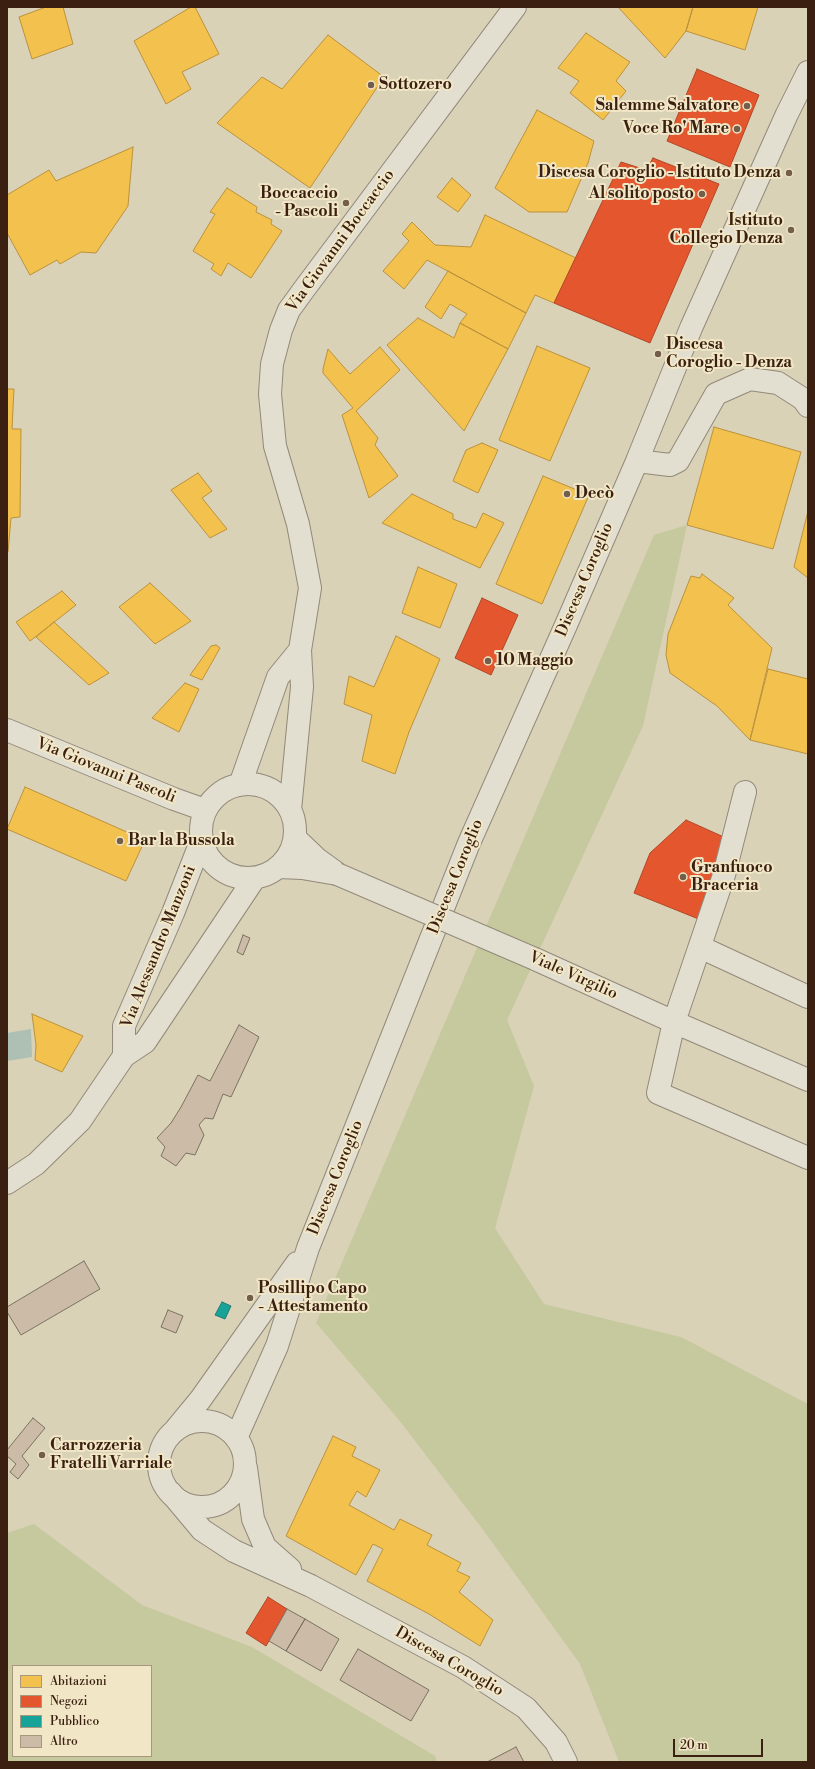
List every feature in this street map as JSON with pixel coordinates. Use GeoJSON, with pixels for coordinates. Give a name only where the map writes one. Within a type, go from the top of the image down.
{"type":"FeatureCollection","features":[{"type":"Feature","properties":{"kind":"street","name":"Via Giovanni Boccaccio"},"geometry":{"type":"LineString","coordinates":[[290,810],[302,687],[300,650],[310,588],[298,524],[275,446],[270,394],[272,364],[281,330],[289,310],[515,7]]}},
{"type":"Feature","properties":{"kind":"street","name":"Discesa Coroglio"},"geometry":{"type":"LineString","coordinates":[[236,1438],[277,1346],[308,1248],[468,843],[563,632],[637,461],[691,328],[787,114],[808,72]]}},
{"type":"Feature","properties":{"kind":"street"},"geometry":{"type":"LineString","coordinates":[[637,461],[670,465],[678,461],[716,394],[750,379],[778,383],[803,399],[808,406]]}},
{"type":"Feature","properties":{"kind":"street"},"geometry":{"type":"LineString","coordinates":[[240,785],[278,677],[300,650]]}},
{"type":"Feature","properties":{"kind":"street","name":"Via Giovanni Pascoli"},"geometry":{"type":"LineString","coordinates":[[7,730],[205,810]]}},
{"type":"Feature","properties":{"kind":"street"},"geometry":{"type":"LineString","coordinates":[[250,784],[266,787],[280,796],[290,810],[294,822],[295,838],[290,854],[280,867],[265,876],[254,879],[237,878],[222,871],[210,860],[202,845],[200,829],[205,810],[215,796],[229,787],[250,784]]}},
{"type":"Feature","properties":{"kind":"street"},"geometry":{"type":"LineString","coordinates":[[745,792],[724,875],[674,1022],[658,1093],[808,1158]]}},
{"type":"Feature","properties":{"kind":"street","name":"Viale Virgilio"},"geometry":{"type":"LineString","coordinates":[[295,838],[317,859],[337,874]]}},
{"type":"Feature","properties":{"kind":"street","name":"Via Alessandro Manzoni"},"geometry":{"type":"LineString","coordinates":[[124,1056],[124,1026],[173,913],[202,839]]}},
{"type":"Feature","properties":{"kind":"street","name":"Viale Virgilio"},"geometry":{"type":"LineString","coordinates":[[280,867],[302,868],[337,874],[535,959],[674,1022],[808,1080]]}},
{"type":"Feature","properties":{"kind":"street","name":"Via Alessandro Manzoni"},"geometry":{"type":"LineString","coordinates":[[7,1183],[36,1164],[80,1121],[124,1056],[145,1042],[254,879]]}},
{"type":"Feature","properties":{"kind":"street"},"geometry":{"type":"LineString","coordinates":[[700,947],[808,997]]}},
{"type":"Feature","properties":{"kind":"street","name":"Discesa Coroglio"},"geometry":{"type":"LineString","coordinates":[[174,1431],[200,1400],[308,1248]]}},
{"type":"Feature","properties":{"kind":"street"},"geometry":{"type":"LineString","coordinates":[[200,1421],[214,1422],[226,1428],[236,1438],[243,1449],[245,1463],[243,1478],[236,1491],[225,1501],[211,1506],[197,1506],[182,1502],[171,1493],[163,1481],[159,1468],[160,1454],[166,1441],[174,1431],[187,1424],[200,1421]]}},
{"type":"Feature","properties":{"kind":"street","name":"Discesa Coroglio"},"geometry":{"type":"LineString","coordinates":[[245,1463],[253,1519],[264,1547],[311,1586]]}},
{"type":"Feature","properties":{"kind":"street","name":"Discesa Coroglio"},"geometry":{"type":"LineString","coordinates":[[171,1493],[202,1530],[234,1551],[311,1586],[463,1667],[526,1708],[556,1742],[566,1762]]}},
{"type":"Feature","properties":{"kind":"green space"},"geometry":{"type":"Polygon","coordinates":[[[687,525],[643,726],[507,1020],[534,1086],[495,1228],[544,1304],[681,1337],[808,1404],[808,1762],[619,1762],[580,1664],[484,1531],[399,1420],[316,1323],[654,535],[687,525]]]}},
{"type":"Feature","properties":{"kind":"green space"},"geometry":{"type":"Polygon","coordinates":[[[34,1524],[142,1605],[252,1647],[435,1756],[437,1762],[7,1762],[7,1533],[34,1524]]]}},
{"type":"Feature","properties":{"kind":"shaded area"},"geometry":{"type":"Polygon","coordinates":[[[31,1029],[32,1057],[7,1061],[7,1033],[31,1029]]]}},
{"type":"Feature","properties":{"kind":"building: Abitazioni"},"geometry":{"type":"Polygon","coordinates":[[[46,7],[63,7],[73,44],[32,59],[19,17],[46,7]]]}},
{"type":"Feature","properties":{"kind":"building: Abitazioni"},"geometry":{"type":"Polygon","coordinates":[[[191,7],[195,7],[219,54],[182,72],[191,89],[166,104],[134,41],[191,7]]]}},
{"type":"Feature","properties":{"kind":"building: Abitazioni"},"geometry":{"type":"Polygon","coordinates":[[[618,7],[693,7],[686,31],[665,58],[618,7]]]}},
{"type":"Feature","properties":{"kind":"building: Abitazioni"},"geometry":{"type":"Polygon","coordinates":[[[693,7],[758,7],[745,50],[686,31],[693,7]]]}},
{"type":"Feature","properties":{"kind":"building: Abitazioni"},"geometry":{"type":"Polygon","coordinates":[[[586,33],[630,62],[616,81],[626,91],[603,120],[570,93],[579,81],[558,68],[586,33]]]}},
{"type":"Feature","properties":{"kind":"building: Abitazioni"},"geometry":{"type":"Polygon","coordinates":[[[328,35],[384,77],[310,188],[217,123],[262,77],[282,89],[328,35]]]}},
{"type":"Feature","properties":{"kind":"building: Abitazioni"},"geometry":{"type":"Polygon","coordinates":[[[537,110],[594,141],[588,163],[567,212],[529,212],[495,188],[537,110]]]}},
{"type":"Feature","properties":{"kind":"building: Abitazioni"},"geometry":{"type":"Polygon","coordinates":[[[133,147],[128,206],[96,253],[81,252],[60,264],[57,260],[30,275],[7,233],[7,195],[49,170],[56,181],[133,147]]]}},
{"type":"Feature","properties":{"kind":"building: Abitazioni"},"geometry":{"type":"Polygon","coordinates":[[[452,178],[471,195],[458,212],[437,197],[452,178]]]}},
{"type":"Feature","properties":{"kind":"building: Abitazioni"},"geometry":{"type":"Polygon","coordinates":[[[227,188],[257,207],[256,212],[272,220],[271,224],[282,231],[251,278],[228,263],[221,276],[211,269],[214,264],[193,251],[215,214],[210,212],[227,188]]]}},
{"type":"Feature","properties":{"kind":"building: Abitazioni"},"geometry":{"type":"Polygon","coordinates":[[[485,215],[576,258],[554,303],[535,295],[526,313],[427,260],[404,289],[383,271],[409,241],[402,234],[412,222],[435,245],[471,247],[485,215]]]}},
{"type":"Feature","properties":{"kind":"building: Abitazioni"},"geometry":{"type":"Polygon","coordinates":[[[448,271],[526,313],[508,349],[460,323],[467,314],[450,304],[441,319],[425,307],[448,271]]]}},
{"type":"Feature","properties":{"kind":"building: Abitazioni"},"geometry":{"type":"Polygon","coordinates":[[[418,318],[454,338],[460,323],[508,349],[464,431],[387,345],[418,318]]]}},
{"type":"Feature","properties":{"kind":"building: Abitazioni"},"geometry":{"type":"Polygon","coordinates":[[[537,346],[590,368],[550,461],[499,440],[537,346]]]}},
{"type":"Feature","properties":{"kind":"building: Abitazioni"},"geometry":{"type":"Polygon","coordinates":[[[380,347],[400,370],[356,411],[378,438],[375,445],[398,476],[369,498],[342,415],[353,408],[323,373],[323,369],[328,349],[350,374],[380,347]]]}},
{"type":"Feature","properties":{"kind":"building: Abitazioni"},"geometry":{"type":"Polygon","coordinates":[[[7,389],[14,389],[12,429],[21,429],[20,517],[11,518],[8,552],[7,552],[7,389]]]}},
{"type":"Feature","properties":{"kind":"building: Abitazioni"},"geometry":{"type":"Polygon","coordinates":[[[714,427],[801,452],[773,549],[687,525],[714,427]]]}},
{"type":"Feature","properties":{"kind":"building: Abitazioni"},"geometry":{"type":"Polygon","coordinates":[[[482,443],[498,450],[478,493],[453,481],[466,450],[482,443]]]}},
{"type":"Feature","properties":{"kind":"building: Abitazioni"},"geometry":{"type":"Polygon","coordinates":[[[198,473],[212,491],[202,498],[227,529],[210,538],[171,490],[198,473]]]}},
{"type":"Feature","properties":{"kind":"building: Abitazioni"},"geometry":{"type":"Polygon","coordinates":[[[543,476],[589,495],[542,604],[496,584],[543,476]]]}},
{"type":"Feature","properties":{"kind":"building: Abitazioni"},"geometry":{"type":"Polygon","coordinates":[[[412,494],[453,514],[453,519],[476,528],[483,513],[504,523],[480,568],[382,523],[412,494]]]}},
{"type":"Feature","properties":{"kind":"building: Abitazioni"},"geometry":{"type":"Polygon","coordinates":[[[808,511],[808,578],[794,567],[808,511]]]}},
{"type":"Feature","properties":{"kind":"building: Abitazioni"},"geometry":{"type":"Polygon","coordinates":[[[418,567],[457,584],[440,628],[402,613],[418,567]]]}},
{"type":"Feature","properties":{"kind":"building: Abitazioni"},"geometry":{"type":"Polygon","coordinates":[[[702,574],[734,598],[728,605],[772,648],[750,740],[717,706],[670,673],[666,655],[668,634],[691,576],[700,578],[702,574]]]}},
{"type":"Feature","properties":{"kind":"building: Abitazioni"},"geometry":{"type":"Polygon","coordinates":[[[150,583],[191,621],[155,644],[119,607],[150,583]]]}},
{"type":"Feature","properties":{"kind":"building: Abitazioni"},"geometry":{"type":"Polygon","coordinates":[[[62,591],[76,605],[30,641],[16,622],[62,591]]]}},
{"type":"Feature","properties":{"kind":"building: Abitazioni"},"geometry":{"type":"Polygon","coordinates":[[[54,622],[109,673],[89,685],[36,637],[54,622]]]}},
{"type":"Feature","properties":{"kind":"building: Abitazioni"},"geometry":{"type":"Polygon","coordinates":[[[396,636],[440,659],[409,732],[395,774],[362,761],[372,715],[344,704],[349,676],[374,687],[396,636]]]}},
{"type":"Feature","properties":{"kind":"building: Abitazioni"},"geometry":{"type":"Polygon","coordinates":[[[216,645],[220,648],[202,680],[190,675],[211,646],[216,645]]]}},
{"type":"Feature","properties":{"kind":"building: Abitazioni"},"geometry":{"type":"Polygon","coordinates":[[[768,669],[808,679],[808,754],[750,740],[768,669]]]}},
{"type":"Feature","properties":{"kind":"building: Abitazioni"},"geometry":{"type":"Polygon","coordinates":[[[185,683],[199,689],[179,732],[152,718],[185,683]]]}},
{"type":"Feature","properties":{"kind":"building: Abitazioni"},"geometry":{"type":"Polygon","coordinates":[[[25,787],[145,840],[126,881],[7,829],[25,787]]]}},
{"type":"Feature","properties":{"kind":"building: Abitazioni"},"geometry":{"type":"Polygon","coordinates":[[[32,1014],[83,1036],[62,1072],[35,1060],[36,1045],[32,1014]]]}},
{"type":"Feature","properties":{"kind":"building: Abitazioni"},"geometry":{"type":"Polygon","coordinates":[[[333,1436],[356,1447],[352,1456],[380,1470],[366,1497],[357,1491],[349,1505],[394,1530],[400,1519],[432,1535],[427,1545],[461,1563],[457,1571],[470,1577],[459,1592],[493,1620],[480,1646],[429,1614],[367,1581],[383,1549],[373,1544],[356,1575],[286,1536],[333,1436]]]}},
{"type":"Feature","properties":{"kind":"building: Negozi"},"geometry":{"type":"Polygon","coordinates":[[[697,69],[759,95],[730,167],[667,141],[697,69]]]}},
{"type":"Feature","properties":{"kind":"building: Negozi"},"geometry":{"type":"Polygon","coordinates":[[[653,158],[719,184],[650,343],[554,303],[621,162],[646,170],[653,158]]]}},
{"type":"Feature","properties":{"kind":"building: Negozi"},"geometry":{"type":"Polygon","coordinates":[[[482,598],[518,615],[491,675],[455,658],[482,598]]]}},
{"type":"Feature","properties":{"kind":"building: Negozi"},"geometry":{"type":"Polygon","coordinates":[[[686,820],[726,838],[706,922],[634,893],[650,853],[686,820]]]}},
{"type":"Feature","properties":{"kind":"building: Negozi"},"geometry":{"type":"Polygon","coordinates":[[[268,1597],[287,1609],[266,1646],[246,1633],[268,1597]]]}},
{"type":"Feature","properties":{"kind":"building: Pubblico"},"geometry":{"type":"Polygon","coordinates":[[[222,1302],[231,1306],[225,1319],[215,1315],[222,1302]]]}},
{"type":"Feature","properties":{"kind":"building: Altro"},"geometry":{"type":"Polygon","coordinates":[[[243,935],[250,938],[243,955],[237,952],[243,935]]]}},
{"type":"Feature","properties":{"kind":"building: Altro"},"geometry":{"type":"Polygon","coordinates":[[[239,1025],[259,1037],[231,1097],[223,1094],[213,1119],[205,1118],[199,1125],[204,1135],[195,1155],[186,1153],[176,1166],[161,1156],[165,1147],[157,1138],[171,1123],[198,1075],[210,1081],[239,1025]]]}},
{"type":"Feature","properties":{"kind":"building: Altro"},"geometry":{"type":"Polygon","coordinates":[[[84,1261],[100,1289],[21,1335],[7,1312],[7,1307],[84,1261]]]}},
{"type":"Feature","properties":{"kind":"building: Altro"},"geometry":{"type":"Polygon","coordinates":[[[168,1310],[183,1316],[176,1333],[161,1327],[168,1310]]]}},
{"type":"Feature","properties":{"kind":"building: Altro"},"geometry":{"type":"Polygon","coordinates":[[[33,1418],[45,1428],[22,1456],[29,1465],[18,1479],[10,1472],[16,1464],[7,1456],[7,1450],[33,1418]]]}},
{"type":"Feature","properties":{"kind":"building: Altro"},"geometry":{"type":"Polygon","coordinates":[[[287,1609],[305,1619],[286,1651],[269,1641],[287,1609]]]}},
{"type":"Feature","properties":{"kind":"building: Altro"},"geometry":{"type":"Polygon","coordinates":[[[305,1619],[339,1639],[321,1671],[286,1651],[305,1619]]]}},
{"type":"Feature","properties":{"kind":"building: Altro"},"geometry":{"type":"Polygon","coordinates":[[[358,1649],[429,1690],[411,1721],[340,1680],[358,1649]]]}},
{"type":"Feature","properties":{"kind":"building: Altro"},"geometry":{"type":"Polygon","coordinates":[[[516,1747],[524,1762],[487,1762],[516,1747]]]}},
{"type":"Feature","properties":{"kind":"place","name":"Sottozero"},"geometry":{"type":"Point","coordinates":[371,85]}},
{"type":"Feature","properties":{"kind":"place","name":"Salemme Salvatore"},"geometry":{"type":"Point","coordinates":[747,106]}},
{"type":"Feature","properties":{"kind":"place","name":"Voce Ro' Mare"},"geometry":{"type":"Point","coordinates":[737,129]}},
{"type":"Feature","properties":{"kind":"place","name":"Discesa Coroglio - Istituto Denza"},"geometry":{"type":"Point","coordinates":[789,173]}},
{"type":"Feature","properties":{"kind":"place","name":"Al solito posto"},"geometry":{"type":"Point","coordinates":[702,194]}},
{"type":"Feature","properties":{"kind":"place","name":"Boccaccio - Pascoli"},"geometry":{"type":"Point","coordinates":[346,203]}},
{"type":"Feature","properties":{"kind":"place","name":"Istituto Collegio Denza"},"geometry":{"type":"Point","coordinates":[791,230]}},
{"type":"Feature","properties":{"kind":"place","name":"Discesa Coroglio - Denza"},"geometry":{"type":"Point","coordinates":[658,354]}},
{"type":"Feature","properties":{"kind":"place","name":"Decò"},"geometry":{"type":"Point","coordinates":[567,494]}},
{"type":"Feature","properties":{"kind":"place","name":"10 Maggio"},"geometry":{"type":"Point","coordinates":[488,661]}},
{"type":"Feature","properties":{"kind":"place","name":"Bar la Bussola"},"geometry":{"type":"Point","coordinates":[120,841]}},
{"type":"Feature","properties":{"kind":"place","name":"Granfuoco Braceria"},"geometry":{"type":"Point","coordinates":[683,877]}},
{"type":"Feature","properties":{"kind":"place","name":"Posillipo Capo - Attestamento"},"geometry":{"type":"Point","coordinates":[250,1298]}},
{"type":"Feature","properties":{"kind":"place","name":"Carrozzeria Fratelli Varriale"},"geometry":{"type":"Point","coordinates":[42,1455]}}]}
